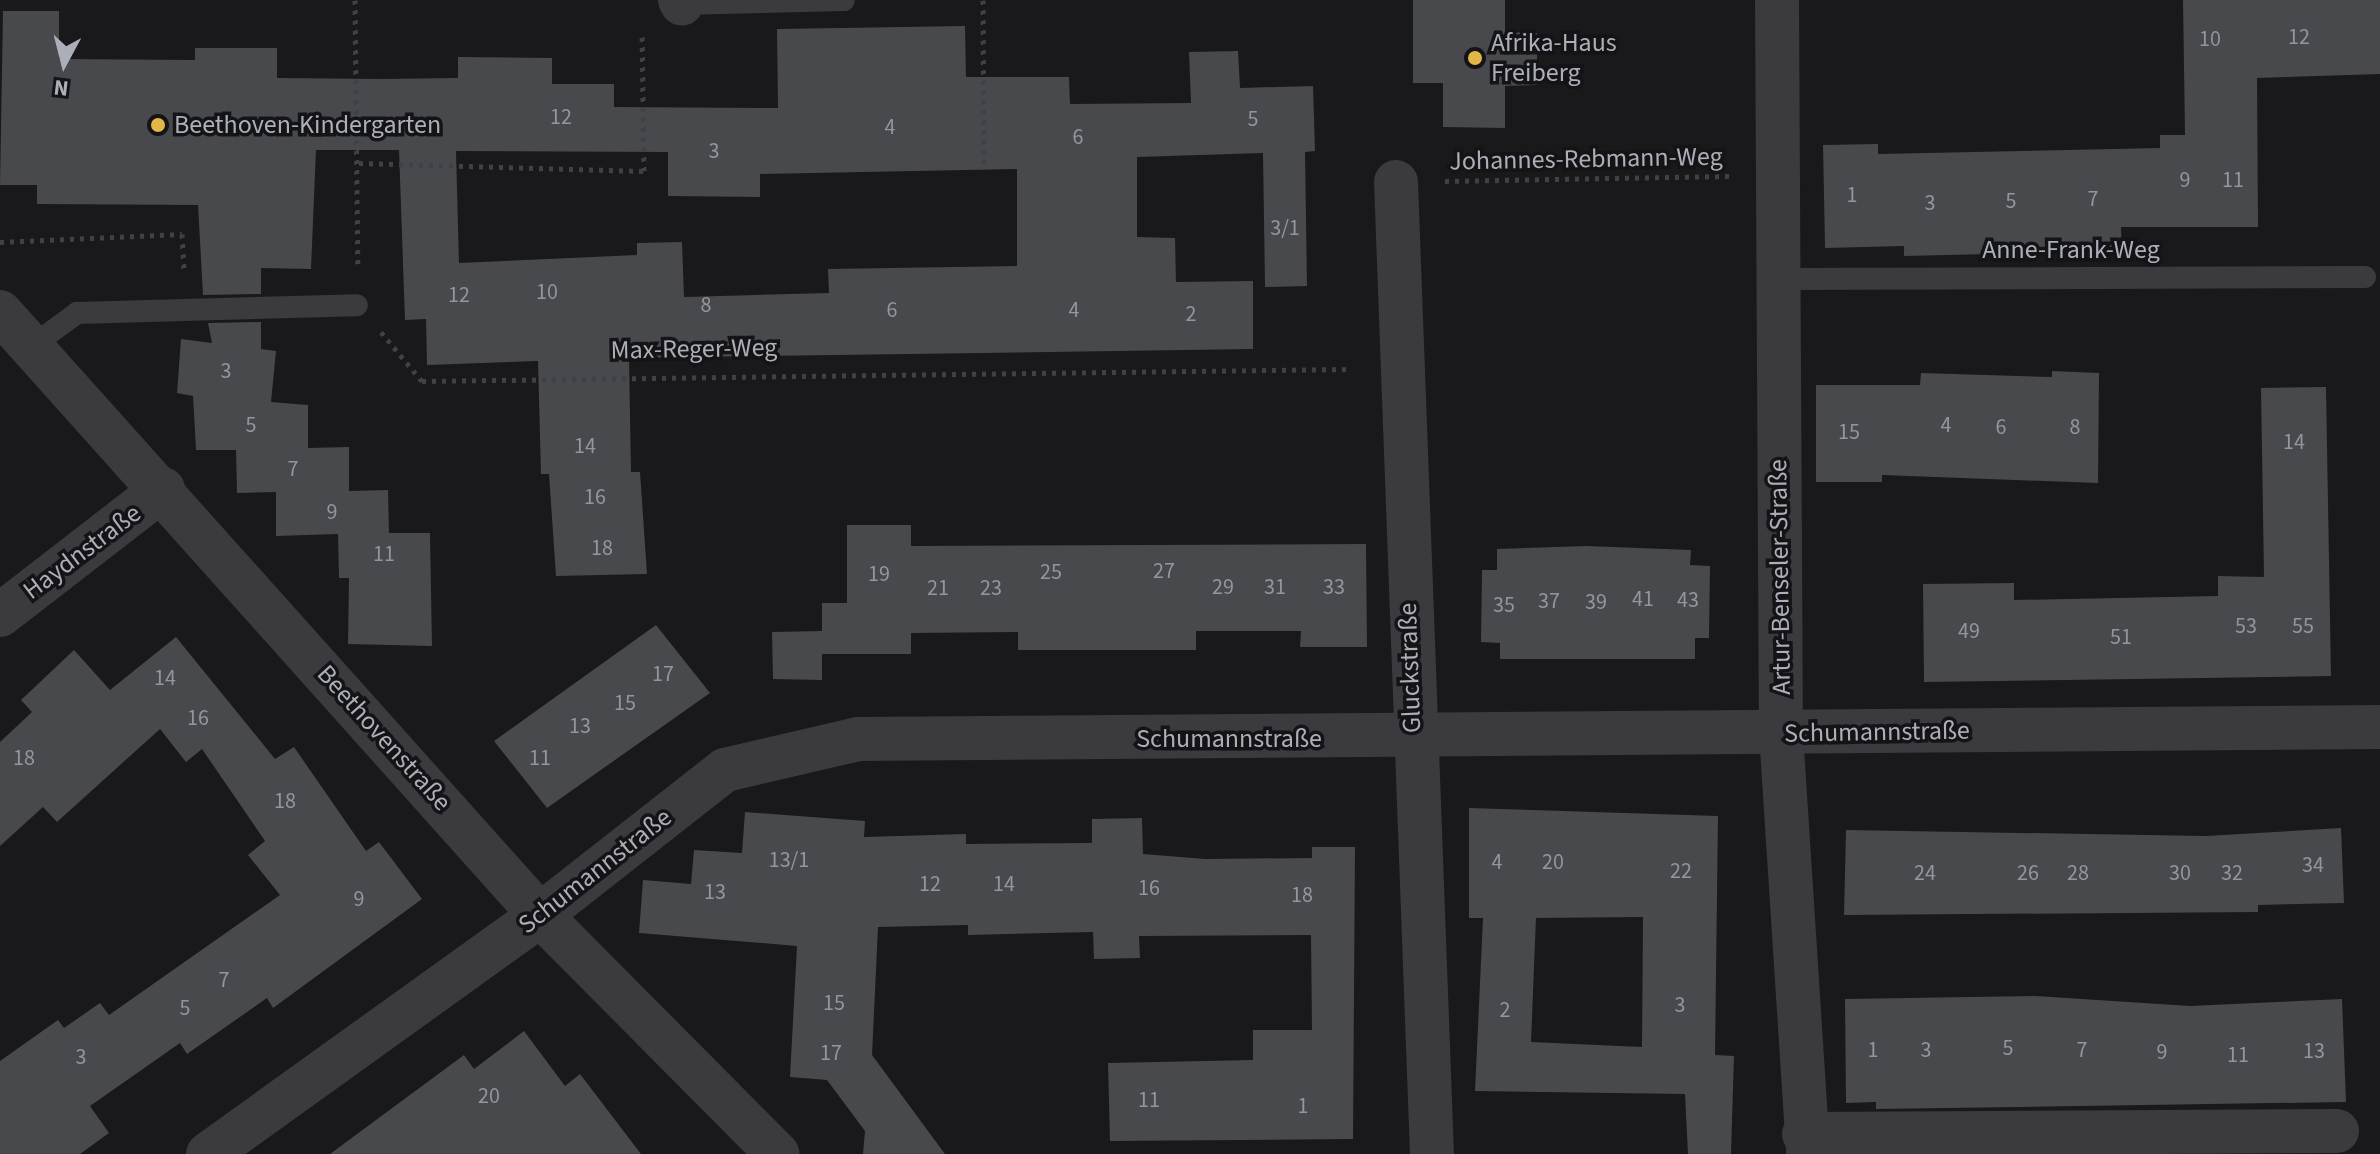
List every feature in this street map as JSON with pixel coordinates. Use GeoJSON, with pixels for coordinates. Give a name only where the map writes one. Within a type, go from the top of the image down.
{"type":"FeatureCollection","features":[{"type":"Feature","properties":{"kind":"street","name":"Artur-Benseler-Straße"},"geometry":{"type":"LineString","coordinates":[[1777,0],[1781,733],[1806,1144]]}},
{"type":"Feature","properties":{"kind":"street","name":"Gluckstraße"},"geometry":{"type":"LineString","coordinates":[[1396,182],[1412,739],[1432,1154]]}},
{"type":"Feature","properties":{"kind":"street","name":"Beethovenstraße"},"geometry":{"type":"LineString","coordinates":[[0,312],[163,489],[540,915],[777,1154]]}},
{"type":"Feature","properties":{"kind":"street","name":"Haydnstraße"},"geometry":{"type":"LineString","coordinates":[[0,615],[163,489]]}},
{"type":"Feature","properties":{"kind":"street","name":"Schumannstraße"},"geometry":{"type":"LineString","coordinates":[[208,1154],[540,915],[725,770],[858,739],[1412,739],[2380,727]]}},
{"type":"Feature","properties":{"kind":"street"},"geometry":{"type":"LineString","coordinates":[[1806,1144],[2337,1131]]}},
{"type":"Feature","properties":{"kind":"lane"},"geometry":{"type":"LineString","coordinates":[[681,2],[844,0]]}},
{"type":"Feature","properties":{"kind":"lane","name":"Anne-Frank-Weg"},"geometry":{"type":"LineString","coordinates":[[1777,279],[2365,277]]}},
{"type":"Feature","properties":{"kind":"lane"},"geometry":{"type":"LineString","coordinates":[[32,346],[77,313],[357,305]]}},
{"type":"Feature","properties":{"kind":"path"},"geometry":{"type":"LineString","coordinates":[[355,0],[359,163],[357,305]]}},
{"type":"Feature","properties":{"kind":"path"},"geometry":{"type":"LineString","coordinates":[[983,0],[984,164]]}},
{"type":"Feature","properties":{"kind":"path"},"geometry":{"type":"LineString","coordinates":[[359,163],[644,171],[642,28],[681,2]]}},
{"type":"Feature","properties":{"kind":"path","name":"Johannes-Rebmann-Weg"},"geometry":{"type":"LineString","coordinates":[[1396,182],[1777,176]]}},
{"type":"Feature","properties":{"kind":"path"},"geometry":{"type":"LineString","coordinates":[[0,242],[182,234]]}},
{"type":"Feature","properties":{"kind":"path","name":"Max-Reger-Weg"},"geometry":{"type":"LineString","coordinates":[[357,305],[422,381],[1402,368]]}},
{"type":"Feature","properties":{"kind":"building","name":"Afrika-Haus Freiberg"},"geometry":{"type":"Polygon","coordinates":[[[1413,0],[1505,0],[1505,32],[1537,33],[1537,85],[1505,86],[1505,128],[1443,127],[1443,83],[1413,83],[1413,0]]]}},
{"type":"Feature","properties":{"kind":"building"},"geometry":{"type":"Polygon","coordinates":[[[2183,0],[2380,0],[2380,74],[2257,78],[2258,227],[2121,227],[2122,251],[1904,256],[1904,246],[1825,248],[1823,145],[1878,144],[1878,154],[2160,148],[2160,135],[2185,135],[2183,0]]]}},
{"type":"Feature","properties":{"kind":"building"},"geometry":{"type":"Polygon","coordinates":[[[3,11],[59,11],[59,59],[195,60],[195,48],[277,48],[277,78],[458,78],[458,57],[552,58],[552,84],[614,84],[614,107],[778,108],[777,29],[965,26],[966,77],[1069,77],[1070,104],[1191,103],[1189,52],[1238,51],[1240,88],[1313,86],[1315,151],[1305,152],[1307,286],[1265,287],[1263,153],[1137,157],[1137,237],[1175,238],[1176,282],[1253,281],[1253,349],[629,358],[631,472],[640,472],[647,574],[556,576],[549,474],[541,474],[538,361],[427,365],[426,319],[405,320],[399,150],[316,150],[311,269],[261,268],[261,294],[203,295],[198,205],[37,204],[37,185],[0,185],[3,11]],[[456,151],[459,263],[637,255],[637,243],[682,242],[684,297],[829,293],[828,269],[1017,266],[1017,169],[760,174],[760,197],[668,196],[668,152],[456,151]]]}},
{"type":"Feature","properties":{"kind":"building"},"geometry":{"type":"Polygon","coordinates":[[[261,322],[261,349],[276,351],[271,402],[308,405],[308,448],[349,447],[349,491],[388,490],[389,533],[430,533],[432,646],[348,644],[349,578],[339,578],[338,534],[276,536],[276,492],[237,493],[236,450],[196,450],[193,396],[177,393],[181,339],[212,343],[208,323],[261,322]]]}},
{"type":"Feature","properties":{"kind":"building"},"geometry":{"type":"Polygon","coordinates":[[[2052,371],[2099,373],[2098,483],[1882,475],[1882,482],[1816,482],[1816,385],[1920,385],[1921,373],[2052,377],[2052,371]]]}},
{"type":"Feature","properties":{"kind":"building"},"geometry":{"type":"Polygon","coordinates":[[[2326,387],[2331,676],[1924,682],[1923,584],[2014,583],[2014,600],[2218,596],[2218,576],[2264,577],[2261,388],[2326,387]]]}},
{"type":"Feature","properties":{"kind":"building"},"geometry":{"type":"Polygon","coordinates":[[[847,525],[911,525],[911,546],[1366,544],[1367,647],[1300,647],[1301,631],[1196,631],[1196,650],[1018,650],[1018,632],[911,633],[911,654],[822,654],[822,680],[773,679],[772,632],[822,631],[822,603],[847,603],[847,525]]]}},
{"type":"Feature","properties":{"kind":"building"},"geometry":{"type":"Polygon","coordinates":[[[1586,546],[1691,550],[1690,565],[1710,566],[1709,638],[1695,638],[1695,659],[1500,659],[1500,643],[1481,642],[1482,570],[1497,570],[1497,549],[1586,546]]]}},
{"type":"Feature","properties":{"kind":"building"},"geometry":{"type":"Polygon","coordinates":[[[656,625],[710,693],[547,808],[494,741],[656,625]]]}},
{"type":"Feature","properties":{"kind":"building"},"geometry":{"type":"Polygon","coordinates":[[[176,637],[275,759],[294,747],[366,851],[379,842],[422,899],[273,1008],[267,998],[187,1054],[180,1043],[90,1106],[109,1133],[80,1154],[0,1154],[0,1061],[58,1020],[64,1028],[100,1003],[109,1015],[280,895],[248,855],[265,841],[202,749],[186,762],[160,729],[57,822],[43,807],[0,846],[0,742],[32,712],[21,700],[74,650],[110,690],[176,637]]]}},
{"type":"Feature","properties":{"kind":"building"},"geometry":{"type":"Polygon","coordinates":[[[1469,808],[1718,816],[1715,1055],[1734,1056],[1731,1154],[1688,1154],[1685,1094],[1475,1091],[1483,918],[1469,918],[1469,808]],[[1643,917],[1536,918],[1531,1042],[1642,1047],[1643,917]]]}},
{"type":"Feature","properties":{"kind":"building"},"geometry":{"type":"Polygon","coordinates":[[[745,812],[865,821],[864,837],[966,834],[966,844],[1092,843],[1092,819],[1142,818],[1143,854],[1205,859],[1312,858],[1312,847],[1355,847],[1353,1139],[1110,1141],[1108,1063],[1253,1060],[1253,1030],[1312,1030],[1311,935],[1139,936],[1140,958],[1094,959],[1093,932],[968,935],[968,925],[878,927],[872,1055],[945,1154],[863,1154],[865,1131],[827,1080],[790,1077],[797,946],[639,933],[643,880],[691,884],[694,850],[742,853],[745,812]]]}},
{"type":"Feature","properties":{"kind":"building"},"geometry":{"type":"Polygon","coordinates":[[[2341,828],[2344,903],[2258,905],[2258,912],[1844,915],[1846,830],[2206,836],[2341,828]]]}},
{"type":"Feature","properties":{"kind":"building"},"geometry":{"type":"Polygon","coordinates":[[[2036,996],[2190,1006],[2342,999],[2346,1102],[1876,1109],[1876,1102],[1846,1103],[1845,999],[2036,996]]]}},
{"type":"Feature","properties":{"kind":"building"},"geometry":{"type":"Polygon","coordinates":[[[524,1031],[565,1086],[580,1074],[641,1154],[330,1154],[464,1055],[474,1069],[524,1031]]]}},
{"type":"Feature","properties":{"kind":"place","name":"Afrika-Haus Freiberg"},"geometry":{"type":"Point","coordinates":[1475,58]}},
{"type":"Feature","properties":{"kind":"place","name":"Beethoven-Kindergarten"},"geometry":{"type":"Point","coordinates":[158,125]}}]}
